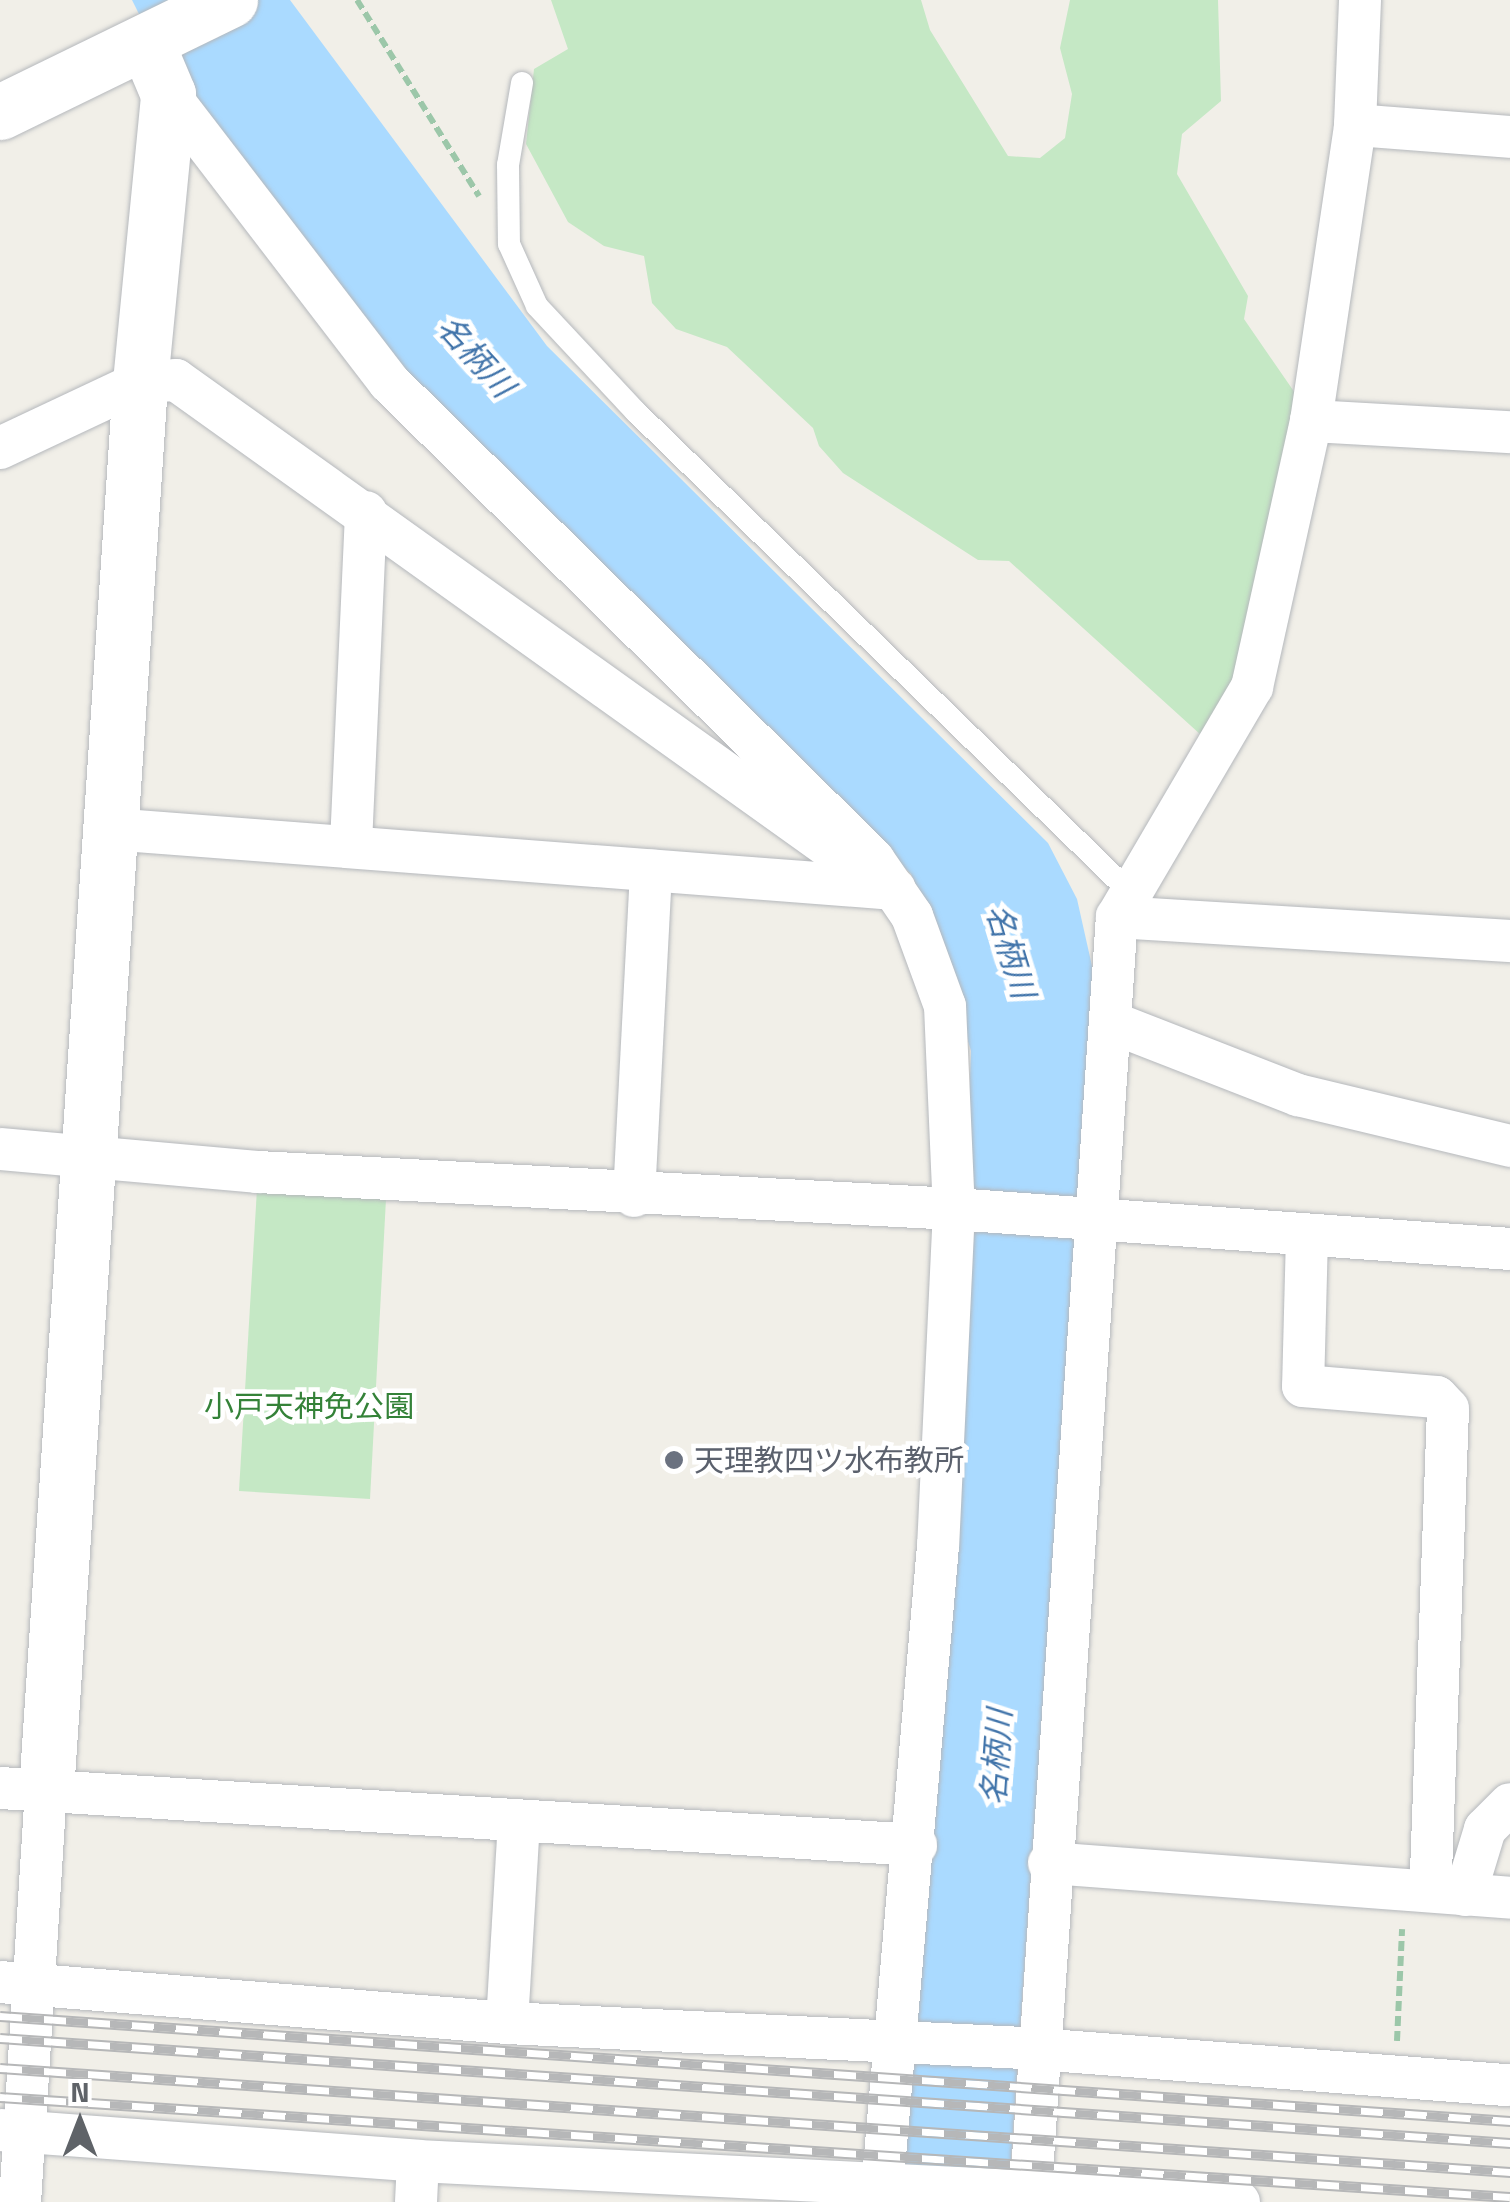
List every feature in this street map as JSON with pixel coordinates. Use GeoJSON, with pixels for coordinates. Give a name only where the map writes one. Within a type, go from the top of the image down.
{"type":"FeatureCollection","features":[{"type":"Feature","properties":{"kind":"street"},"geometry":{"type":"LineString","coordinates":[[0,112],[230,0]]}},
{"type":"Feature","properties":{"kind":"street"},"geometry":{"type":"LineString","coordinates":[[1025,2193],[1032,2049],[1124,905],[1252,687],[1311,421],[1355,126],[1360,0]]}},
{"type":"Feature","properties":{"kind":"street"},"geometry":{"type":"LineString","coordinates":[[146,42],[168,94],[389,382],[873,859],[912,916],[944,1006],[954,1209],[916,1845],[884,2189]]}},
{"type":"Feature","properties":{"kind":"street"},"geometry":{"type":"LineString","coordinates":[[20,2202],[12,2130],[23,1789],[87,1154],[140,382],[168,94]]}},
{"type":"Feature","properties":{"kind":"street"},"geometry":{"type":"LineString","coordinates":[[1355,126],[1510,137]]}},
{"type":"Feature","properties":{"kind":"street"},"geometry":{"type":"LineString","coordinates":[[0,448],[140,382],[176,380],[366,512],[830,849],[894,888]]}},
{"type":"Feature","properties":{"kind":"street"},"geometry":{"type":"LineString","coordinates":[[1311,421],[1510,432]]}},
{"type":"Feature","properties":{"kind":"street"},"geometry":{"type":"LineString","coordinates":[[351,844],[366,512]]}},
{"type":"Feature","properties":{"kind":"street"},"geometry":{"type":"LineString","coordinates":[[110,829],[351,844],[894,888]]}},
{"type":"Feature","properties":{"kind":"street"},"geometry":{"type":"LineString","coordinates":[[634,1196],[651,870]]}},
{"type":"Feature","properties":{"kind":"street"},"geometry":{"type":"LineString","coordinates":[[1124,905],[1510,941]]}},
{"type":"Feature","properties":{"kind":"street"},"geometry":{"type":"LineString","coordinates":[[1114,1023],[1298,1095],[1510,1146]]}},
{"type":"Feature","properties":{"kind":"street"},"geometry":{"type":"LineString","coordinates":[[0,1150],[634,1196],[954,1209],[1510,1249]]}},
{"type":"Feature","properties":{"kind":"street"},"geometry":{"type":"LineString","coordinates":[[1308,1236],[1303,1386],[1437,1397],[1448,1409],[1433,1891]]}},
{"type":"Feature","properties":{"kind":"street"},"geometry":{"type":"LineString","coordinates":[[23,1789],[916,1845]]}},
{"type":"Feature","properties":{"kind":"street"},"geometry":{"type":"LineString","coordinates":[[1433,1891],[1510,1804]]}},
{"type":"Feature","properties":{"kind":"street"},"geometry":{"type":"LineString","coordinates":[[507,2023],[519,1823]]}},
{"type":"Feature","properties":{"kind":"street"},"geometry":{"type":"LineString","coordinates":[[1049,1863],[1510,1898]]}},
{"type":"Feature","properties":{"kind":"street"},"geometry":{"type":"LineString","coordinates":[[17,1983],[507,2023],[1032,2049],[1510,2085]]}},
{"type":"Feature","properties":{"kind":"street"},"geometry":{"type":"LineString","coordinates":[[12,2130],[417,2181],[884,2189],[1239,2202]]}},
{"type":"Feature","properties":{"kind":"lane"},"geometry":{"type":"LineString","coordinates":[[522,83],[508,165],[509,244],[537,306],[635,412],[1124,905]]}},
{"type":"Feature","properties":{"kind":"path"},"geometry":{"type":"LineString","coordinates":[[358,0],[509,244]]}},
{"type":"Feature","properties":{"kind":"path"},"geometry":{"type":"LineString","coordinates":[[1396,2062],[1433,1891]]}},
{"type":"Feature","properties":{"kind":"green space"},"geometry":{"type":"Polygon","coordinates":[[[551,0],[921,0],[930,30],[1008,156],[1040,158],[1065,138],[1072,94],[1060,48],[1070,0],[1218,0],[1221,101],[1182,134],[1177,174],[1248,296],[1244,319],[1295,393],[1295,420],[1239,673],[1201,735],[1009,561],[978,560],[843,473],[819,446],[813,428],[727,347],[676,329],[652,303],[644,256],[604,246],[568,222],[526,144],[534,69],[568,49],[551,0]]]}},
{"type":"Feature","properties":{"kind":"green space","name":"小戸天神免公園"},"geometry":{"type":"Polygon","coordinates":[[[258,1172],[387,1180],[370,1499],[239,1491],[258,1172]]]}},
{"type":"Feature","properties":{"kind":"water","name":"名柄川"},"geometry":{"type":"Polygon","coordinates":[[[132,0],[290,0],[547,346],[1048,843],[1077,899],[1094,975],[1008,2202],[891,2202],[958,1397],[971,1051],[929,912],[911,874],[449,424],[176,88],[132,0]]]}},
{"type":"Feature","properties":{"kind":"railway"},"geometry":{"type":"LineString","coordinates":[[0,2016],[1510,2121]]}},
{"type":"Feature","properties":{"kind":"railway"},"geometry":{"type":"LineString","coordinates":[[0,2038],[1510,2143]]}},
{"type":"Feature","properties":{"kind":"railway"},"geometry":{"type":"LineString","coordinates":[[0,2068],[1510,2172]]}},
{"type":"Feature","properties":{"kind":"railway"},"geometry":{"type":"LineString","coordinates":[[0,2097],[1510,2197]]}},
{"type":"Feature","properties":{"kind":"place","name":"天理教四ツ水布教所"},"geometry":{"type":"Point","coordinates":[674,1460]}}]}
